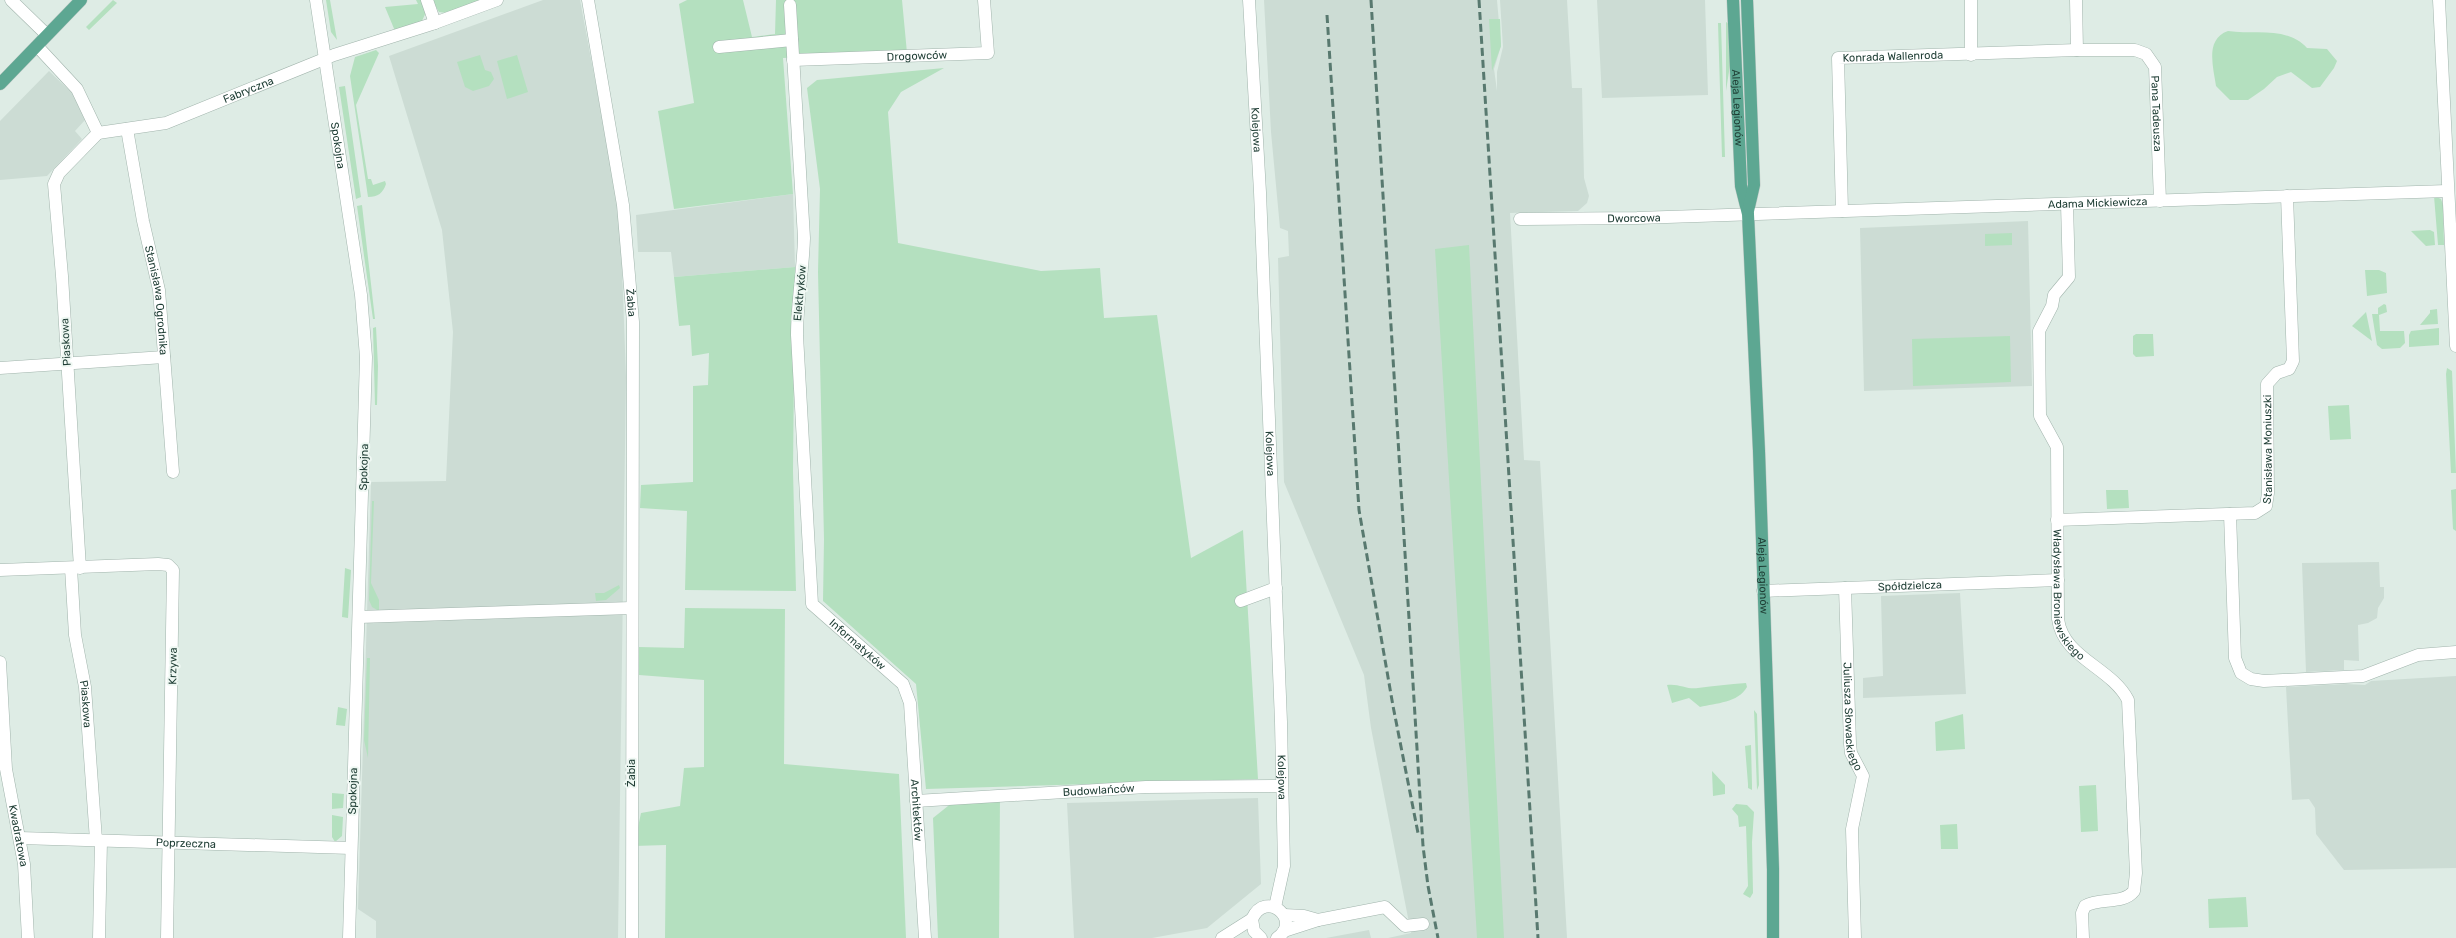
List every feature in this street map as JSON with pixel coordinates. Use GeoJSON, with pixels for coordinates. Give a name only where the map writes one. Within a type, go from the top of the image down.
{"type":"FeatureCollection","features":[{"type":"Feature","properties":{"kind":"main road"},"geometry":{"type":"LineString","coordinates":[[0,84],[81,0]]}},
{"type":"Feature","properties":{"kind":"main road","name":"Aleja Legionów"},"geometry":{"type":"LineString","coordinates":[[1733,0],[1740,186],[1748,214],[1773,869],[1773,938]]}},
{"type":"Feature","properties":{"kind":"main road","name":"Aleja Legionów"},"geometry":{"type":"LineString","coordinates":[[1747,0],[1754,185],[1748,214]]}},
{"type":"Feature","properties":{"kind":"street"},"geometry":{"type":"LineString","coordinates":[[11,0],[46,35]]}},
{"type":"Feature","properties":{"kind":"street","name":"Spokojna"},"geometry":{"type":"LineString","coordinates":[[316,0],[361,295],[365,341],[366,390],[349,938]]}},
{"type":"Feature","properties":{"kind":"street"},"geometry":{"type":"LineString","coordinates":[[427,0],[435,23]]}},
{"type":"Feature","properties":{"kind":"street","name":"Fabryczna"},"geometry":{"type":"LineString","coordinates":[[98,133],[151,126],[173,120],[326,59],[435,23],[497,0]]}},
{"type":"Feature","properties":{"kind":"street","name":"Żabia"},"geometry":{"type":"LineString","coordinates":[[588,0],[623,205],[633,322],[631,608],[632,938]]}},
{"type":"Feature","properties":{"kind":"street","name":"Drogowców"},"geometry":{"type":"LineString","coordinates":[[793,60],[988,53],[984,0]]}},
{"type":"Feature","properties":{"kind":"street","name":"Kolejowa"},"geometry":{"type":"LineString","coordinates":[[1249,0],[1260,192],[1276,588],[1284,866],[1280,911],[1286,920],[1281,935]]}},
{"type":"Feature","properties":{"kind":"street"},"geometry":{"type":"LineString","coordinates":[[1971,0],[1971,55]]}},
{"type":"Feature","properties":{"kind":"street"},"geometry":{"type":"LineString","coordinates":[[2076,0],[2077,50]]}},
{"type":"Feature","properties":{"kind":"street"},"geometry":{"type":"LineString","coordinates":[[2439,0],[2447,191],[2456,346]]}},
{"type":"Feature","properties":{"kind":"street","name":"Elektryków"},"geometry":{"type":"LineString","coordinates":[[790,5],[804,238],[803,272],[797,304],[797,335],[812,604]]}},
{"type":"Feature","properties":{"kind":"street"},"geometry":{"type":"LineString","coordinates":[[719,47],[792,40]]}},
{"type":"Feature","properties":{"kind":"street"},"geometry":{"type":"LineString","coordinates":[[37,46],[77,89],[98,133]]}},
{"type":"Feature","properties":{"kind":"street","name":"Konrada Wallenroda"},"geometry":{"type":"LineString","coordinates":[[1842,211],[1838,58],[1971,55],[2077,50]]}},
{"type":"Feature","properties":{"kind":"street","name":"Pana Tadeusza"},"geometry":{"type":"LineString","coordinates":[[2077,50],[2143,51],[2152,60],[2157,77],[2160,201]]}},
{"type":"Feature","properties":{"kind":"street","name":"Stanisława Ogrodnika"},"geometry":{"type":"LineString","coordinates":[[127,129],[143,221],[159,290],[173,472]]}},
{"type":"Feature","properties":{"kind":"street","name":"Piaskowa"},"geometry":{"type":"LineString","coordinates":[[98,133],[59,174],[54,184],[62,276],[67,363],[75,568],[75,635],[85,687],[99,840],[99,938]]}},
{"type":"Feature","properties":{"kind":"street","name":"Adama Mickiewicza"},"geometry":{"type":"LineString","coordinates":[[1748,214],[2447,191]]}},
{"type":"Feature","properties":{"kind":"street","name":"Stanisława Moniuszki"},"geometry":{"type":"LineString","coordinates":[[2057,520],[2230,514],[2256,512],[2263,508],[2267,502],[2267,384],[2272,376],[2292,365],[2287,196]]}},
{"type":"Feature","properties":{"kind":"street","name":"Władysława Broniewskiego"},"geometry":{"type":"LineString","coordinates":[[2067,204],[2069,277],[2054,295],[2052,306],[2039,331],[2040,416],[2057,447],[2058,619],[2065,638],[2121,689],[2128,700],[2130,711],[2136,884],[2134,890],[2126,898],[2096,901],[2085,906],[2082,913],[2083,938]]}},
{"type":"Feature","properties":{"kind":"street","name":"Dworcowa"},"geometry":{"type":"LineString","coordinates":[[1520,219],[1637,218],[1748,214]]}},
{"type":"Feature","properties":{"kind":"street"},"geometry":{"type":"LineString","coordinates":[[0,368],[164,357]]}},
{"type":"Feature","properties":{"kind":"street"},"geometry":{"type":"LineString","coordinates":[[2230,514],[2235,658],[2238,668],[2246,677],[2264,681],[2363,676],[2418,655],[2456,652]]}},
{"type":"Feature","properties":{"kind":"street","name":"Krzywa"},"geometry":{"type":"LineString","coordinates":[[0,570],[164,564],[174,570],[166,938]]}},
{"type":"Feature","properties":{"kind":"street","name":"Spółdzielcza"},"geometry":{"type":"LineString","coordinates":[[1763,591],[2058,580]]}},
{"type":"Feature","properties":{"kind":"street"},"geometry":{"type":"LineString","coordinates":[[1241,601],[1276,588]]}},
{"type":"Feature","properties":{"kind":"street","name":"Juliusza Słowackiego"},"geometry":{"type":"LineString","coordinates":[[1845,588],[1850,744],[1851,753],[1863,776],[1852,829],[1855,938]]}},
{"type":"Feature","properties":{"kind":"street","name":"Informatyków"},"geometry":{"type":"LineString","coordinates":[[812,604],[903,684]]}},
{"type":"Feature","properties":{"kind":"street"},"geometry":{"type":"LineString","coordinates":[[359,617],[631,608]]}},
{"type":"Feature","properties":{"kind":"street","name":"Kwadratowa"},"geometry":{"type":"LineString","coordinates":[[0,662],[7,782],[20,838],[24,864],[28,938]]}},
{"type":"Feature","properties":{"kind":"street","name":"Architektów"},"geometry":{"type":"LineString","coordinates":[[903,684],[910,703],[925,938]]}},
{"type":"Feature","properties":{"kind":"street","name":"Budowlańców"},"geometry":{"type":"LineString","coordinates":[[916,801],[1146,787],[1282,786]]}},
{"type":"Feature","properties":{"kind":"street","name":"Poprzeczna"},"geometry":{"type":"LineString","coordinates":[[20,838],[351,848]]}},
{"type":"Feature","properties":{"kind":"street"},"geometry":{"type":"LineString","coordinates":[[1222,938],[1252,919],[1264,906],[1318,920]]}},
{"type":"Feature","properties":{"kind":"street"},"geometry":{"type":"LineString","coordinates":[[1281,935],[1318,920],[1385,907],[1405,926],[1423,924]]}},
{"type":"Feature","properties":{"kind":"street"},"geometry":{"type":"LineString","coordinates":[[1252,919],[1252,927],[1259,937]]}},
{"type":"Feature","properties":{"kind":"street"},"geometry":{"type":"LineString","coordinates":[[1244,938],[1259,937]]}},
{"type":"Feature","properties":{"kind":"shaded area"},"geometry":{"type":"Polygon","coordinates":[[[543,0],[580,0],[620,213],[626,377],[618,938],[376,938],[376,921],[358,909],[371,482],[446,481],[453,332],[442,230],[389,56],[543,0]]]}},
{"type":"Feature","properties":{"kind":"shaded area"},"geometry":{"type":"Polygon","coordinates":[[[1264,0],[1497,0],[1501,46],[1494,69],[1497,91],[1497,72],[1503,47],[1500,0],[1567,0],[1572,88],[1582,88],[1584,178],[1589,196],[1587,203],[1578,211],[1510,213],[1524,460],[1540,461],[1567,938],[1388,938],[1411,933],[1371,728],[1364,675],[1284,482],[1278,258],[1289,256],[1288,231],[1280,228],[1271,132],[1264,0]]]}},
{"type":"Feature","properties":{"kind":"shaded area"},"geometry":{"type":"Polygon","coordinates":[[[1597,0],[1705,0],[1708,95],[1602,98],[1597,0]]]}},
{"type":"Feature","properties":{"kind":"shaded area"},"geometry":{"type":"Polygon","coordinates":[[[49,71],[73,94],[85,120],[75,131],[82,139],[47,176],[0,180],[0,121],[49,71]]]}},
{"type":"Feature","properties":{"kind":"shaded area"},"geometry":{"type":"Polygon","coordinates":[[[793,194],[795,267],[674,277],[671,252],[638,252],[636,215],[793,194]]]}},
{"type":"Feature","properties":{"kind":"shaded area"},"geometry":{"type":"Polygon","coordinates":[[[2028,221],[2032,386],[1864,391],[1860,228],[2028,221]]]}},
{"type":"Feature","properties":{"kind":"shaded area"},"geometry":{"type":"Polygon","coordinates":[[[2379,562],[2380,587],[2384,587],[2384,598],[2378,608],[2377,618],[2368,623],[2358,625],[2359,661],[2344,660],[2344,670],[2306,672],[2302,563],[2379,562]]]}},
{"type":"Feature","properties":{"kind":"shaded area"},"geometry":{"type":"Polygon","coordinates":[[[1960,593],[1966,694],[1863,698],[1863,678],[1883,676],[1881,596],[1960,593]]]}},
{"type":"Feature","properties":{"kind":"shaded area"},"geometry":{"type":"Polygon","coordinates":[[[2456,676],[2456,868],[2344,870],[2316,834],[2315,808],[2309,799],[2292,800],[2286,687],[2346,684],[2365,685],[2371,681],[2456,676]]]}},
{"type":"Feature","properties":{"kind":"shaded area"},"geometry":{"type":"Polygon","coordinates":[[[1258,798],[1261,884],[1207,928],[1152,938],[1074,938],[1067,803],[1258,798]]]}},
{"type":"Feature","properties":{"kind":"shaded area"},"geometry":{"type":"Polygon","coordinates":[[[1369,930],[1371,938],[1326,938],[1369,930]]]}},
{"type":"Feature","properties":{"kind":"green space"},"geometry":{"type":"Polygon","coordinates":[[[113,0],[117,3],[89,30],[86,27],[113,0]]]}},
{"type":"Feature","properties":{"kind":"green space"},"geometry":{"type":"Polygon","coordinates":[[[326,0],[330,0],[337,40],[331,32],[326,0]]]}},
{"type":"Feature","properties":{"kind":"green space"},"geometry":{"type":"Polygon","coordinates":[[[416,0],[422,0],[426,12],[422,21],[395,31],[385,7],[418,4],[416,0]]]}},
{"type":"Feature","properties":{"kind":"green space"},"geometry":{"type":"Polygon","coordinates":[[[432,0],[483,0],[447,13],[439,12],[432,0]]]}},
{"type":"Feature","properties":{"kind":"green space"},"geometry":{"type":"Polygon","coordinates":[[[687,0],[743,0],[752,37],[775,34],[776,0],[902,0],[907,53],[783,58],[793,194],[674,209],[658,111],[694,103],[679,4],[687,0]]]}},
{"type":"Feature","properties":{"kind":"green space"},"geometry":{"type":"Polygon","coordinates":[[[1489,19],[1500,19],[1501,46],[1492,71],[1489,19]]]}},
{"type":"Feature","properties":{"kind":"green space"},"geometry":{"type":"Polygon","coordinates":[[[1726,22],[1729,24],[1730,65],[1726,91],[1726,22]]]}},
{"type":"Feature","properties":{"kind":"green space"},"geometry":{"type":"Polygon","coordinates":[[[1718,23],[1721,23],[1725,157],[1722,157],[1718,23]]]}},
{"type":"Feature","properties":{"kind":"green space"},"geometry":{"type":"Polygon","coordinates":[[[2228,31],[2280,34],[2299,41],[2307,48],[2327,49],[2337,61],[2334,68],[2320,87],[2312,88],[2291,72],[2277,77],[2264,89],[2248,100],[2230,100],[2216,86],[2212,62],[2213,47],[2216,40],[2228,31]]]}},
{"type":"Feature","properties":{"kind":"green space"},"geometry":{"type":"Polygon","coordinates":[[[376,50],[379,53],[356,105],[368,179],[371,179],[373,185],[385,181],[386,184],[380,194],[368,197],[350,76],[355,57],[376,50]]]}},
{"type":"Feature","properties":{"kind":"green space"},"geometry":{"type":"Polygon","coordinates":[[[480,55],[485,70],[491,72],[494,79],[489,86],[473,91],[465,87],[457,62],[480,55]]]}},
{"type":"Feature","properties":{"kind":"green space"},"geometry":{"type":"Polygon","coordinates":[[[517,55],[528,92],[507,99],[497,61],[517,55]]]}},
{"type":"Feature","properties":{"kind":"green space"},"geometry":{"type":"Polygon","coordinates":[[[944,68],[901,92],[888,112],[898,243],[1041,271],[1100,268],[1104,318],[1157,315],[1191,558],[1243,530],[1258,779],[926,789],[916,684],[823,601],[824,539],[818,272],[820,189],[807,88],[817,80],[944,68]]]}},
{"type":"Feature","properties":{"kind":"green space"},"geometry":{"type":"Polygon","coordinates":[[[345,86],[361,197],[356,199],[339,87],[345,86]]]}},
{"type":"Feature","properties":{"kind":"green space"},"geometry":{"type":"Polygon","coordinates":[[[2434,196],[2441,199],[2443,205],[2444,245],[2438,245],[2434,196]]]}},
{"type":"Feature","properties":{"kind":"green space"},"geometry":{"type":"Polygon","coordinates":[[[362,205],[375,319],[373,319],[357,206],[362,205]]]}},
{"type":"Feature","properties":{"kind":"green space"},"geometry":{"type":"Polygon","coordinates":[[[2430,230],[2434,232],[2435,245],[2426,246],[2411,231],[2430,230]]]}},
{"type":"Feature","properties":{"kind":"green space"},"geometry":{"type":"Polygon","coordinates":[[[2012,233],[2012,245],[1985,246],[1985,234],[2012,233]]]}},
{"type":"Feature","properties":{"kind":"green space"},"geometry":{"type":"Polygon","coordinates":[[[1469,245],[1504,938],[1477,938],[1435,249],[1469,245]]]}},
{"type":"Feature","properties":{"kind":"green space"},"geometry":{"type":"Polygon","coordinates":[[[795,267],[793,471],[796,591],[685,590],[687,511],[640,508],[641,485],[693,482],[693,386],[708,385],[709,353],[692,356],[690,325],[679,326],[674,277],[795,267]]]}},
{"type":"Feature","properties":{"kind":"green space"},"geometry":{"type":"Polygon","coordinates":[[[2365,270],[2379,270],[2386,273],[2387,293],[2367,296],[2365,270]]]}},
{"type":"Feature","properties":{"kind":"green space"},"geometry":{"type":"Polygon","coordinates":[[[2384,304],[2386,305],[2387,312],[2379,315],[2380,331],[2404,331],[2405,343],[2400,348],[2382,349],[2377,345],[2372,314],[2378,314],[2378,308],[2384,304]]]}},
{"type":"Feature","properties":{"kind":"green space"},"geometry":{"type":"Polygon","coordinates":[[[2437,309],[2438,324],[2420,325],[2430,313],[2430,310],[2437,309]]]}},
{"type":"Feature","properties":{"kind":"green space"},"geometry":{"type":"Polygon","coordinates":[[[2366,312],[2372,341],[2352,326],[2366,312]]]}},
{"type":"Feature","properties":{"kind":"green space"},"geometry":{"type":"Polygon","coordinates":[[[376,327],[378,366],[377,405],[375,405],[373,328],[376,327]]]}},
{"type":"Feature","properties":{"kind":"green space"},"geometry":{"type":"Polygon","coordinates":[[[2439,328],[2439,345],[2409,347],[2409,335],[2411,331],[2439,328]]]}},
{"type":"Feature","properties":{"kind":"green space"},"geometry":{"type":"Polygon","coordinates":[[[2136,334],[2153,334],[2154,356],[2136,357],[2133,354],[2133,336],[2136,334]]]}},
{"type":"Feature","properties":{"kind":"green space"},"geometry":{"type":"Polygon","coordinates":[[[2010,336],[2011,382],[1913,386],[1912,339],[2010,336]]]}},
{"type":"Feature","properties":{"kind":"green space"},"geometry":{"type":"Polygon","coordinates":[[[2447,368],[2452,371],[2456,473],[2451,473],[2446,374],[2447,368]]]}},
{"type":"Feature","properties":{"kind":"green space"},"geometry":{"type":"Polygon","coordinates":[[[2349,405],[2351,439],[2330,440],[2328,406],[2349,405]]]}},
{"type":"Feature","properties":{"kind":"green space"},"geometry":{"type":"Polygon","coordinates":[[[2456,489],[2456,531],[2453,529],[2451,490],[2456,489]]]}},
{"type":"Feature","properties":{"kind":"green space"},"geometry":{"type":"Polygon","coordinates":[[[2106,490],[2128,490],[2129,508],[2107,509],[2106,490]]]}},
{"type":"Feature","properties":{"kind":"green space"},"geometry":{"type":"Polygon","coordinates":[[[372,501],[374,501],[371,583],[379,600],[379,611],[372,607],[369,600],[372,501]]]}},
{"type":"Feature","properties":{"kind":"green space"},"geometry":{"type":"Polygon","coordinates":[[[345,568],[351,570],[348,618],[342,617],[345,568]]]}},
{"type":"Feature","properties":{"kind":"green space"},"geometry":{"type":"Polygon","coordinates":[[[619,585],[620,588],[606,600],[596,601],[595,593],[604,593],[619,585]]]}},
{"type":"Feature","properties":{"kind":"green space"},"geometry":{"type":"Polygon","coordinates":[[[685,608],[785,609],[784,764],[899,774],[906,938],[665,938],[666,845],[634,846],[641,813],[680,806],[684,768],[704,767],[704,680],[639,675],[639,647],[684,648],[685,608]]]}},
{"type":"Feature","properties":{"kind":"green space"},"geometry":{"type":"Polygon","coordinates":[[[367,658],[370,658],[368,758],[364,740],[367,658]]]}},
{"type":"Feature","properties":{"kind":"green space"},"geometry":{"type":"Polygon","coordinates":[[[1746,683],[1747,687],[1738,696],[1726,702],[1700,707],[1689,698],[1672,703],[1667,685],[1694,688],[1746,683]]]}},
{"type":"Feature","properties":{"kind":"green space"},"geometry":{"type":"Polygon","coordinates":[[[338,707],[347,709],[345,726],[336,725],[338,707]]]}},
{"type":"Feature","properties":{"kind":"green space"},"geometry":{"type":"Polygon","coordinates":[[[1754,710],[1757,714],[1759,785],[1757,790],[1754,710]]]}},
{"type":"Feature","properties":{"kind":"green space"},"geometry":{"type":"Polygon","coordinates":[[[1963,714],[1965,749],[1936,751],[1935,722],[1963,714]]]}},
{"type":"Feature","properties":{"kind":"green space"},"geometry":{"type":"Polygon","coordinates":[[[1751,745],[1752,790],[1748,788],[1745,746],[1751,745]]]}},
{"type":"Feature","properties":{"kind":"green space"},"geometry":{"type":"Polygon","coordinates":[[[1712,771],[1725,785],[1725,794],[1713,796],[1712,771]]]}},
{"type":"Feature","properties":{"kind":"green space"},"geometry":{"type":"Polygon","coordinates":[[[2096,785],[2098,831],[2081,832],[2079,786],[2096,785]]]}},
{"type":"Feature","properties":{"kind":"green space"},"geometry":{"type":"Polygon","coordinates":[[[332,793],[344,794],[343,808],[332,809],[332,793]]]}},
{"type":"Feature","properties":{"kind":"green space"},"geometry":{"type":"Polygon","coordinates":[[[1000,795],[999,938],[938,938],[933,818],[958,798],[1000,795]]]}},
{"type":"Feature","properties":{"kind":"green space"},"geometry":{"type":"Polygon","coordinates":[[[1736,804],[1747,805],[1754,812],[1752,842],[1753,893],[1750,898],[1743,894],[1748,886],[1746,826],[1739,827],[1738,816],[1732,809],[1736,804]]]}},
{"type":"Feature","properties":{"kind":"green space"},"geometry":{"type":"Polygon","coordinates":[[[332,815],[343,817],[342,836],[335,842],[332,837],[332,815]]]}},
{"type":"Feature","properties":{"kind":"green space"},"geometry":{"type":"Polygon","coordinates":[[[1957,824],[1958,849],[1941,849],[1940,825],[1957,824]]]}},
{"type":"Feature","properties":{"kind":"green space"},"geometry":{"type":"Polygon","coordinates":[[[2246,897],[2248,927],[2209,928],[2208,899],[2246,897]]]}},
{"type":"Feature","properties":{"kind":"railway"},"geometry":{"type":"LineString","coordinates":[[1371,0],[1423,846],[1428,886],[1438,938]]}},
{"type":"Feature","properties":{"kind":"railway"},"geometry":{"type":"LineString","coordinates":[[1479,0],[1538,938]]}},
{"type":"Feature","properties":{"kind":"railway"},"geometry":{"type":"LineString","coordinates":[[1327,15],[1359,510],[1393,706],[1418,833]]}}]}
